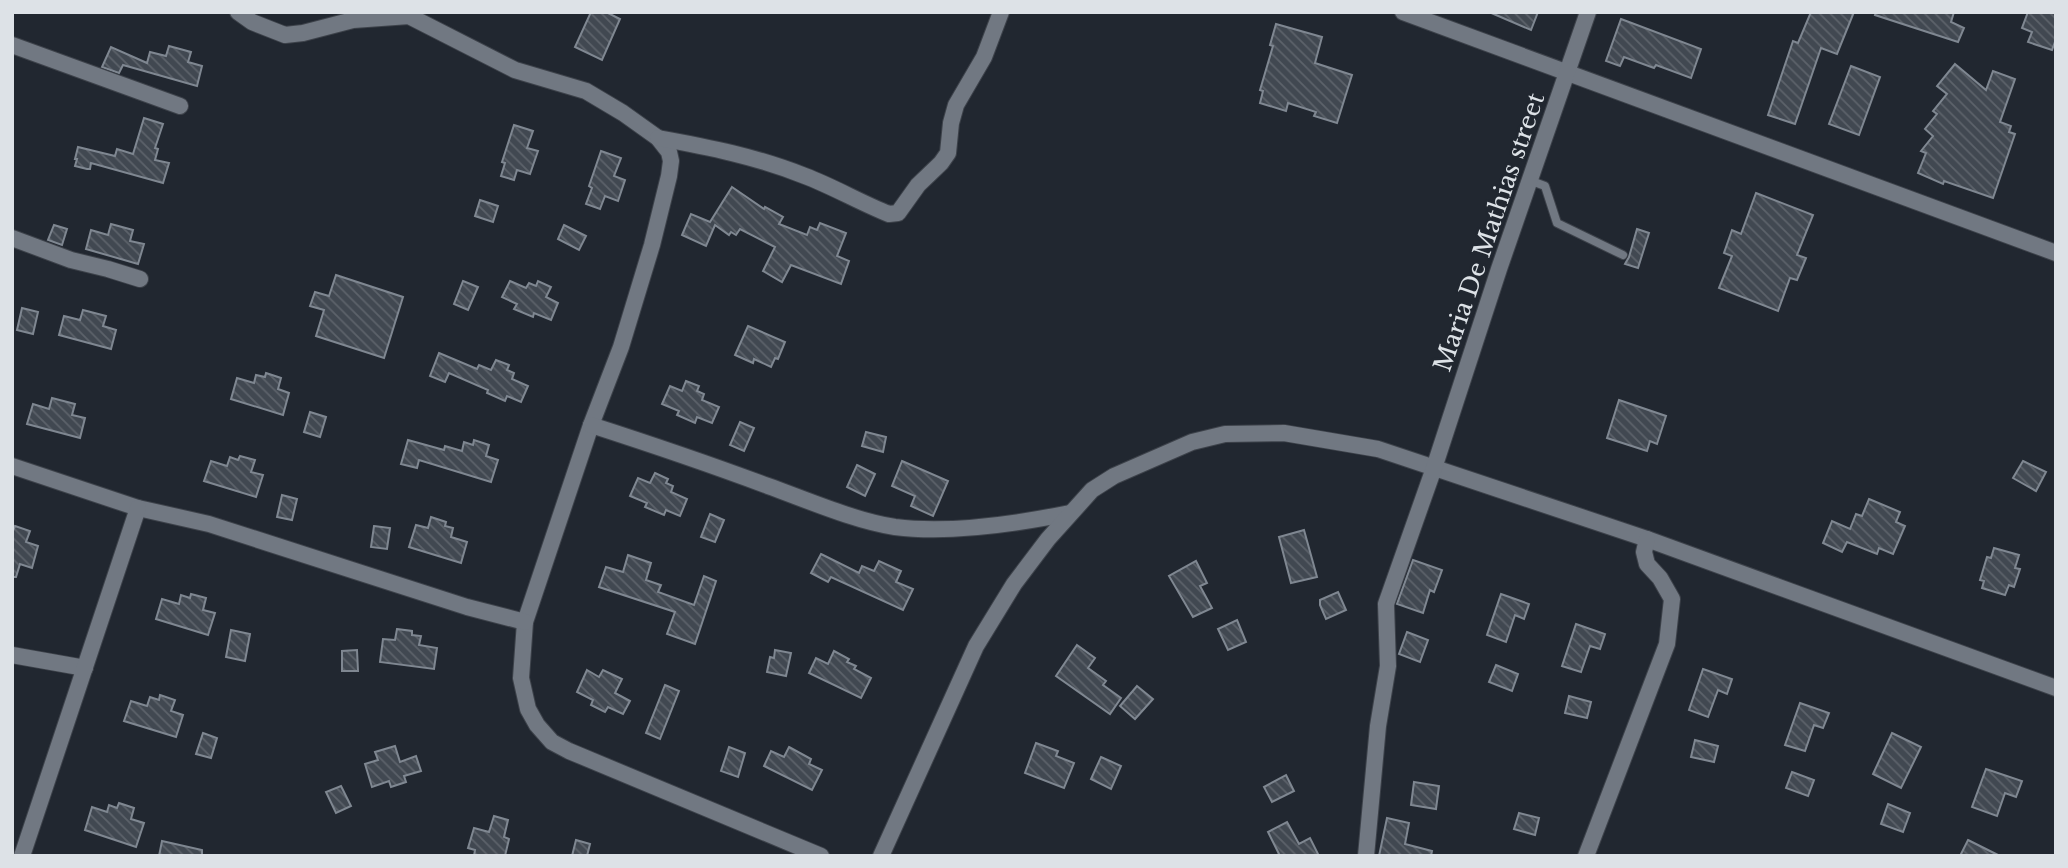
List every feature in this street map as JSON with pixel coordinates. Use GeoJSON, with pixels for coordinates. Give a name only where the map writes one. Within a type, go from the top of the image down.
{"type":"FeatureCollection","features":[{"type":"Feature","properties":{"kind":"street"},"geometry":{"type":"LineString","coordinates":[[239,12],[252,22],[285,35],[353,20],[409,16],[515,69],[586,91],[658,138],[668,152],[671,160],[669,176],[652,245],[621,347],[591,425],[525,622],[522,678],[528,709],[537,725],[552,742],[569,751],[821,856]]}},
{"type":"Feature","properties":{"kind":"street"},"geometry":{"type":"LineString","coordinates":[[658,138],[704,146],[761,161],[806,176],[889,214],[898,213],[918,185],[948,153],[951,122],[956,105],[984,57],[1001,12]]}},
{"type":"Feature","properties":{"kind":"street"},"geometry":{"type":"LineString","coordinates":[[1403,12],[2056,253]]}},
{"type":"Feature","properties":{"kind":"street","name":"Maria De Mathias street"},"geometry":{"type":"LineString","coordinates":[[1366,856],[1378,726],[1388,666],[1386,604],[1588,12]]}},
{"type":"Feature","properties":{"kind":"street"},"geometry":{"type":"LineString","coordinates":[[12,45],[180,106]]}},
{"type":"Feature","properties":{"kind":"street"},"geometry":{"type":"LineString","coordinates":[[12,238],[71,260],[140,279]]}},
{"type":"Feature","properties":{"kind":"street"},"geometry":{"type":"LineString","coordinates":[[591,425],[847,514],[893,526],[924,529],[981,526],[1031,521],[1070,513]]}},
{"type":"Feature","properties":{"kind":"street"},"geometry":{"type":"LineString","coordinates":[[881,856],[976,646],[1014,584],[1070,513],[1092,490],[1114,476],[1192,442],[1225,434],[1284,433],[1378,449],[1647,539],[2056,688]]}},
{"type":"Feature","properties":{"kind":"street"},"geometry":{"type":"LineString","coordinates":[[12,466],[138,508],[209,524],[467,607],[525,622]]}},
{"type":"Feature","properties":{"kind":"street"},"geometry":{"type":"LineString","coordinates":[[22,856],[138,508]]}},
{"type":"Feature","properties":{"kind":"street"},"geometry":{"type":"LineString","coordinates":[[1586,856],[1667,645],[1672,599],[1660,578],[1647,564],[1644,552],[1647,539]]}},
{"type":"Feature","properties":{"kind":"street"},"geometry":{"type":"LineString","coordinates":[[12,655],[85,668]]}},
{"type":"Feature","properties":{"kind":"lane"},"geometry":{"type":"LineString","coordinates":[[1530,180],[1545,186],[1557,223],[1623,255]]}},
{"type":"Feature","properties":{"kind":"building"},"geometry":{"type":"Polygon","coordinates":[[[591,12],[606,12],[620,19],[602,60],[575,47],[591,12]]]}},
{"type":"Feature","properties":{"kind":"building"},"geometry":{"type":"Polygon","coordinates":[[[1489,12],[1538,12],[1531,30],[1489,12]]]}},
{"type":"Feature","properties":{"kind":"building"},"geometry":{"type":"Polygon","coordinates":[[[1811,12],[1854,12],[1837,54],[1821,48],[1795,124],[1768,115],[1793,41],[1798,43],[1811,12]]]}},
{"type":"Feature","properties":{"kind":"building"},"geometry":{"type":"Polygon","coordinates":[[[1876,12],[1954,12],[1951,22],[1964,28],[1958,42],[1875,15],[1876,12]]]}},
{"type":"Feature","properties":{"kind":"building"},"geometry":{"type":"Polygon","coordinates":[[[2028,12],[2056,12],[2056,39],[2052,50],[2028,42],[2032,32],[2022,28],[2028,12]]]}},
{"type":"Feature","properties":{"kind":"building"},"geometry":{"type":"Polygon","coordinates":[[[1621,19],[1701,49],[1691,78],[1624,57],[1620,66],[1606,61],[1621,19]]]}},
{"type":"Feature","properties":{"kind":"building"},"geometry":{"type":"Polygon","coordinates":[[[1276,24],[1322,37],[1315,63],[1352,75],[1337,123],[1314,116],[1316,112],[1288,103],[1286,111],[1260,103],[1263,91],[1260,90],[1273,46],[1270,45],[1276,24]]]}},
{"type":"Feature","properties":{"kind":"building"},"geometry":{"type":"Polygon","coordinates":[[[169,46],[191,52],[188,62],[202,66],[197,86],[123,65],[119,73],[102,67],[111,47],[147,63],[150,52],[166,56],[169,46]]]}},
{"type":"Feature","properties":{"kind":"building"},"geometry":{"type":"Polygon","coordinates":[[[1955,64],[1986,90],[1993,71],[2015,79],[2000,122],[2011,126],[2009,132],[2015,134],[1993,198],[1944,181],[1943,184],[1918,173],[1926,153],[1921,151],[1933,136],[1925,129],[1937,114],[1933,111],[1947,94],[1937,86],[1955,64]]]}},
{"type":"Feature","properties":{"kind":"building"},"geometry":{"type":"Polygon","coordinates":[[[1851,66],[1880,77],[1859,135],[1829,124],[1851,66]]]}},
{"type":"Feature","properties":{"kind":"building"},"geometry":{"type":"Polygon","coordinates":[[[144,118],[163,124],[155,148],[158,149],[155,160],[169,163],[163,183],[91,163],[90,169],[75,166],[78,147],[115,156],[117,149],[133,154],[144,118]]]}},
{"type":"Feature","properties":{"kind":"building"},"geometry":{"type":"Polygon","coordinates":[[[514,125],[533,131],[527,148],[538,151],[530,174],[517,170],[514,180],[501,176],[505,163],[502,162],[514,125]]]}},
{"type":"Feature","properties":{"kind":"building"},"geometry":{"type":"Polygon","coordinates":[[[601,151],[621,158],[614,176],[625,180],[618,201],[605,196],[600,209],[586,204],[601,151]]]}},
{"type":"Feature","properties":{"kind":"building"},"geometry":{"type":"Polygon","coordinates":[[[732,187],[764,209],[765,207],[783,217],[779,224],[807,235],[810,227],[817,230],[820,223],[846,233],[837,256],[849,261],[841,284],[791,265],[782,282],[763,271],[775,247],[740,229],[736,235],[731,232],[729,235],[715,225],[706,246],[682,235],[691,214],[710,222],[732,187]]]}},
{"type":"Feature","properties":{"kind":"building"},"geometry":{"type":"Polygon","coordinates":[[[1756,193],[1813,215],[1797,255],[1806,258],[1797,280],[1790,278],[1778,311],[1719,288],[1732,256],[1724,253],[1732,230],[1741,234],[1756,193]]]}},
{"type":"Feature","properties":{"kind":"building"},"geometry":{"type":"Polygon","coordinates":[[[480,200],[498,206],[493,222],[475,216],[480,200]]]}},
{"type":"Feature","properties":{"kind":"building"},"geometry":{"type":"Polygon","coordinates":[[[111,224],[133,230],[130,241],[144,244],[138,264],[86,249],[91,230],[108,235],[111,224]]]}},
{"type":"Feature","properties":{"kind":"building"},"geometry":{"type":"Polygon","coordinates":[[[54,225],[67,229],[62,245],[48,240],[54,225]]]}},
{"type":"Feature","properties":{"kind":"building"},"geometry":{"type":"Polygon","coordinates":[[[564,225],[586,236],[579,250],[558,239],[564,225]]]}},
{"type":"Feature","properties":{"kind":"building"},"geometry":{"type":"Polygon","coordinates":[[[1637,229],[1649,233],[1638,268],[1625,264],[1637,229]]]}},
{"type":"Feature","properties":{"kind":"building"},"geometry":{"type":"Polygon","coordinates":[[[336,275],[403,297],[384,358],[316,336],[324,310],[310,306],[315,292],[329,296],[336,275]]]}},
{"type":"Feature","properties":{"kind":"building"},"geometry":{"type":"Polygon","coordinates":[[[463,281],[478,287],[468,310],[454,304],[463,281]]]}},
{"type":"Feature","properties":{"kind":"building"},"geometry":{"type":"Polygon","coordinates":[[[510,281],[526,288],[529,283],[536,286],[538,281],[551,287],[546,297],[558,303],[551,320],[534,313],[533,317],[514,309],[517,304],[502,297],[510,281]]]}},
{"type":"Feature","properties":{"kind":"building"},"geometry":{"type":"Polygon","coordinates":[[[22,308],[38,312],[33,334],[17,330],[22,308]]]}},
{"type":"Feature","properties":{"kind":"building"},"geometry":{"type":"Polygon","coordinates":[[[83,310],[106,316],[103,326],[116,330],[111,349],[59,335],[64,316],[80,320],[83,310]]]}},
{"type":"Feature","properties":{"kind":"building"},"geometry":{"type":"Polygon","coordinates":[[[748,326],[785,342],[778,359],[775,358],[771,367],[754,359],[753,363],[735,355],[748,326]]]}},
{"type":"Feature","properties":{"kind":"building"},"geometry":{"type":"Polygon","coordinates":[[[439,353],[477,369],[479,365],[491,370],[496,360],[509,365],[507,370],[514,373],[512,379],[528,386],[521,402],[507,396],[505,401],[487,393],[488,390],[449,373],[445,382],[430,376],[439,353]]]}},
{"type":"Feature","properties":{"kind":"building"},"geometry":{"type":"Polygon","coordinates":[[[266,373],[281,378],[278,389],[289,393],[283,415],[231,399],[237,378],[254,383],[256,375],[265,377],[266,373]]]}},
{"type":"Feature","properties":{"kind":"building"},"geometry":{"type":"Polygon","coordinates":[[[686,381],[699,386],[697,391],[704,394],[702,400],[719,407],[712,423],[697,417],[695,423],[677,415],[679,411],[662,404],[670,386],[682,391],[686,381]]]}},
{"type":"Feature","properties":{"kind":"building"},"geometry":{"type":"Polygon","coordinates":[[[52,398],[75,404],[72,415],[85,418],[80,438],[27,424],[33,404],[49,409],[52,398]]]}},
{"type":"Feature","properties":{"kind":"building"},"geometry":{"type":"Polygon","coordinates":[[[1619,400],[1666,416],[1657,444],[1650,441],[1647,451],[1607,438],[1619,400]]]}},
{"type":"Feature","properties":{"kind":"building"},"geometry":{"type":"Polygon","coordinates":[[[310,412],[326,417],[320,437],[304,432],[310,412]]]}},
{"type":"Feature","properties":{"kind":"building"},"geometry":{"type":"Polygon","coordinates":[[[740,422],[754,428],[744,451],[730,445],[740,422]]]}},
{"type":"Feature","properties":{"kind":"building"},"geometry":{"type":"Polygon","coordinates":[[[866,432],[886,437],[883,452],[862,446],[866,432]]]}},
{"type":"Feature","properties":{"kind":"building"},"geometry":{"type":"Polygon","coordinates":[[[408,440],[444,450],[445,446],[462,451],[464,442],[473,445],[474,440],[489,445],[486,456],[498,460],[491,482],[419,460],[417,468],[401,464],[408,440]]]}},
{"type":"Feature","properties":{"kind":"building"},"geometry":{"type":"Polygon","coordinates":[[[240,456],[255,460],[251,472],[263,475],[256,497],[204,481],[211,461],[227,466],[230,457],[238,460],[240,456]]]}},
{"type":"Feature","properties":{"kind":"building"},"geometry":{"type":"Polygon","coordinates":[[[902,461],[948,481],[933,516],[911,506],[915,496],[892,486],[902,461]]]}},
{"type":"Feature","properties":{"kind":"building"},"geometry":{"type":"Polygon","coordinates":[[[2023,461],[2046,472],[2036,491],[2013,478],[2023,461]]]}},
{"type":"Feature","properties":{"kind":"building"},"geometry":{"type":"Polygon","coordinates":[[[857,465],[875,474],[865,496],[847,487],[857,465]]]}},
{"type":"Feature","properties":{"kind":"building"},"geometry":{"type":"Polygon","coordinates":[[[655,473],[668,479],[666,483],[673,486],[671,492],[687,499],[680,516],[666,510],[664,515],[645,507],[647,503],[630,496],[638,478],[650,483],[655,473]]]}},
{"type":"Feature","properties":{"kind":"building"},"geometry":{"type":"Polygon","coordinates":[[[282,495],[297,499],[292,520],[277,517],[282,495]]]}},
{"type":"Feature","properties":{"kind":"building"},"geometry":{"type":"Polygon","coordinates":[[[1869,499],[1900,512],[1896,522],[1905,526],[1893,554],[1879,548],[1877,554],[1847,542],[1842,552],[1823,543],[1832,521],[1850,529],[1856,514],[1862,516],[1869,499]]]}},
{"type":"Feature","properties":{"kind":"building"},"geometry":{"type":"Polygon","coordinates":[[[710,514],[724,520],[715,542],[701,537],[710,514]]]}},
{"type":"Feature","properties":{"kind":"building"},"geometry":{"type":"Polygon","coordinates":[[[431,517],[446,522],[445,526],[453,528],[451,537],[467,542],[461,563],[409,547],[416,525],[428,528],[431,517]]]}},
{"type":"Feature","properties":{"kind":"building"},"geometry":{"type":"Polygon","coordinates":[[[15,526],[30,531],[26,542],[38,546],[32,568],[20,564],[16,577],[12,577],[12,533],[15,526]]]}},
{"type":"Feature","properties":{"kind":"building"},"geometry":{"type":"Polygon","coordinates":[[[374,526],[390,528],[387,549],[371,547],[374,526]]]}},
{"type":"Feature","properties":{"kind":"building"},"geometry":{"type":"Polygon","coordinates":[[[1304,530],[1317,577],[1291,583],[1279,537],[1304,530]]]}},
{"type":"Feature","properties":{"kind":"building"},"geometry":{"type":"Polygon","coordinates":[[[1994,548],[2019,555],[2015,568],[2020,569],[2014,587],[2009,585],[2005,595],[1982,588],[1984,581],[1980,580],[1987,557],[1991,558],[1994,548]]]}},
{"type":"Feature","properties":{"kind":"building"},"geometry":{"type":"Polygon","coordinates":[[[821,554],[859,573],[862,566],[874,571],[879,561],[901,571],[896,582],[913,589],[903,610],[831,577],[828,582],[811,573],[821,554]]]}},
{"type":"Feature","properties":{"kind":"building"},"geometry":{"type":"Polygon","coordinates":[[[628,555],[651,563],[646,580],[661,585],[658,592],[694,605],[704,576],[716,581],[695,644],[667,634],[675,612],[599,587],[606,567],[623,572],[628,555]]]}},
{"type":"Feature","properties":{"kind":"building"},"geometry":{"type":"Polygon","coordinates":[[[1413,560],[1442,570],[1434,592],[1430,590],[1423,613],[1397,604],[1413,560]]]}},
{"type":"Feature","properties":{"kind":"building"},"geometry":{"type":"Polygon","coordinates":[[[1196,561],[1207,583],[1200,586],[1212,608],[1193,617],[1169,576],[1196,561]]]}},
{"type":"Feature","properties":{"kind":"building"},"geometry":{"type":"Polygon","coordinates":[[[1338,592],[1346,610],[1326,619],[1320,600],[1338,592]]]}},
{"type":"Feature","properties":{"kind":"building"},"geometry":{"type":"Polygon","coordinates":[[[191,594],[206,598],[203,610],[215,613],[208,635],[156,619],[162,599],[179,604],[181,595],[190,598],[191,594]]]}},
{"type":"Feature","properties":{"kind":"building"},"geometry":{"type":"Polygon","coordinates":[[[1501,594],[1529,604],[1524,619],[1515,615],[1506,642],[1487,635],[1501,594]]]}},
{"type":"Feature","properties":{"kind":"building"},"geometry":{"type":"Polygon","coordinates":[[[1237,620],[1246,642],[1228,650],[1218,629],[1237,620]]]}},
{"type":"Feature","properties":{"kind":"building"},"geometry":{"type":"Polygon","coordinates":[[[1576,624],[1605,634],[1600,649],[1590,646],[1581,672],[1562,666],[1576,624]]]}},
{"type":"Feature","properties":{"kind":"building"},"geometry":{"type":"Polygon","coordinates":[[[397,629],[412,631],[412,635],[421,636],[419,645],[437,648],[434,669],[380,662],[383,639],[395,640],[397,629]]]}},
{"type":"Feature","properties":{"kind":"building"},"geometry":{"type":"Polygon","coordinates":[[[231,630],[250,634],[245,661],[226,657],[231,630]]]}},
{"type":"Feature","properties":{"kind":"building"},"geometry":{"type":"Polygon","coordinates":[[[1407,632],[1428,640],[1420,662],[1399,654],[1407,632]]]}},
{"type":"Feature","properties":{"kind":"building"},"geometry":{"type":"Polygon","coordinates":[[[1077,645],[1095,658],[1088,668],[1106,681],[1103,685],[1121,698],[1110,714],[1056,676],[1077,645]]]}},
{"type":"Feature","properties":{"kind":"building"},"geometry":{"type":"Polygon","coordinates":[[[357,650],[358,671],[342,671],[342,651],[357,650]]]}},
{"type":"Feature","properties":{"kind":"building"},"geometry":{"type":"Polygon","coordinates":[[[775,650],[791,653],[786,676],[767,672],[770,657],[774,658],[775,650]]]}},
{"type":"Feature","properties":{"kind":"building"},"geometry":{"type":"Polygon","coordinates":[[[834,651],[849,659],[847,662],[856,666],[854,669],[871,678],[861,698],[809,673],[816,658],[828,664],[834,651]]]}},
{"type":"Feature","properties":{"kind":"building"},"geometry":{"type":"Polygon","coordinates":[[[1496,665],[1518,674],[1512,691],[1489,682],[1496,665]]]}},
{"type":"Feature","properties":{"kind":"building"},"geometry":{"type":"Polygon","coordinates":[[[1703,669],[1732,679],[1727,694],[1718,690],[1708,717],[1689,710],[1703,669]]]}},
{"type":"Feature","properties":{"kind":"building"},"geometry":{"type":"Polygon","coordinates":[[[587,670],[599,677],[603,670],[622,679],[615,693],[630,701],[623,714],[608,707],[605,712],[591,705],[593,700],[577,692],[587,670]]]}},
{"type":"Feature","properties":{"kind":"building"},"geometry":{"type":"Polygon","coordinates":[[[665,685],[679,691],[660,739],[646,733],[665,685]]]}},
{"type":"Feature","properties":{"kind":"building"},"geometry":{"type":"Polygon","coordinates":[[[1137,686],[1153,699],[1135,719],[1120,706],[1137,686]]]}},
{"type":"Feature","properties":{"kind":"building"},"geometry":{"type":"Polygon","coordinates":[[[160,695],[175,700],[171,711],[183,715],[176,737],[124,721],[131,701],[147,706],[150,697],[159,700],[160,695]]]}},
{"type":"Feature","properties":{"kind":"building"},"geometry":{"type":"Polygon","coordinates":[[[1569,696],[1591,702],[1587,718],[1565,713],[1569,696]]]}},
{"type":"Feature","properties":{"kind":"building"},"geometry":{"type":"Polygon","coordinates":[[[1800,703],[1829,713],[1823,728],[1814,725],[1805,751],[1785,745],[1800,703]]]}},
{"type":"Feature","properties":{"kind":"building"},"geometry":{"type":"Polygon","coordinates":[[[203,733],[217,738],[211,758],[196,754],[203,733]]]}},
{"type":"Feature","properties":{"kind":"building"},"geometry":{"type":"Polygon","coordinates":[[[1892,733],[1921,747],[1901,788],[1873,774],[1892,733]]]}},
{"type":"Feature","properties":{"kind":"building"},"geometry":{"type":"Polygon","coordinates":[[[1695,740],[1718,746],[1714,762],[1691,757],[1695,740]]]}},
{"type":"Feature","properties":{"kind":"building"},"geometry":{"type":"Polygon","coordinates":[[[1036,743],[1058,751],[1056,756],[1074,763],[1064,788],[1025,773],[1036,743]]]}},
{"type":"Feature","properties":{"kind":"building"},"geometry":{"type":"Polygon","coordinates":[[[395,746],[400,762],[416,756],[421,771],[404,776],[406,782],[391,787],[389,781],[372,787],[365,764],[378,760],[375,752],[395,746]]]}},
{"type":"Feature","properties":{"kind":"building"},"geometry":{"type":"Polygon","coordinates":[[[729,747],[745,753],[738,777],[721,771],[729,747]]]}},
{"type":"Feature","properties":{"kind":"building"},"geometry":{"type":"Polygon","coordinates":[[[789,747],[811,759],[809,764],[822,770],[812,790],[764,766],[771,751],[784,757],[789,747]]]}},
{"type":"Feature","properties":{"kind":"building"},"geometry":{"type":"Polygon","coordinates":[[[1101,757],[1121,766],[1111,789],[1091,779],[1101,757]]]}},
{"type":"Feature","properties":{"kind":"building"},"geometry":{"type":"Polygon","coordinates":[[[1986,769],[2022,781],[2016,797],[2005,793],[1997,816],[1972,807],[1986,769]]]}},
{"type":"Feature","properties":{"kind":"building"},"geometry":{"type":"Polygon","coordinates":[[[1792,772],[1814,780],[1808,796],[1786,788],[1792,772]]]}},
{"type":"Feature","properties":{"kind":"building"},"geometry":{"type":"Polygon","coordinates":[[[1286,775],[1294,791],[1272,802],[1264,787],[1286,775]]]}},
{"type":"Feature","properties":{"kind":"building"},"geometry":{"type":"Polygon","coordinates":[[[1414,782],[1439,786],[1436,809],[1411,805],[1414,782]]]}},
{"type":"Feature","properties":{"kind":"building"},"geometry":{"type":"Polygon","coordinates":[[[341,786],[351,806],[336,813],[326,792],[341,786]]]}},
{"type":"Feature","properties":{"kind":"building"},"geometry":{"type":"Polygon","coordinates":[[[119,803],[134,808],[131,819],[144,823],[136,847],[85,830],[92,807],[107,812],[109,805],[117,808],[119,803]]]}},
{"type":"Feature","properties":{"kind":"building"},"geometry":{"type":"Polygon","coordinates":[[[1888,804],[1910,813],[1903,832],[1881,824],[1888,804]]]}},
{"type":"Feature","properties":{"kind":"building"},"geometry":{"type":"Polygon","coordinates":[[[1519,813],[1539,818],[1535,835],[1514,829],[1519,813]]]}},
{"type":"Feature","properties":{"kind":"building"},"geometry":{"type":"Polygon","coordinates":[[[494,816],[508,820],[504,837],[509,839],[505,856],[474,856],[475,850],[468,848],[474,828],[489,832],[494,816]]]}},
{"type":"Feature","properties":{"kind":"building"},"geometry":{"type":"Polygon","coordinates":[[[1387,818],[1409,823],[1405,844],[1432,851],[1431,856],[1379,856],[1387,818]]]}},
{"type":"Feature","properties":{"kind":"building"},"geometry":{"type":"Polygon","coordinates":[[[1287,822],[1299,844],[1310,838],[1319,856],[1276,856],[1279,854],[1268,832],[1287,822]]]}},
{"type":"Feature","properties":{"kind":"building"},"geometry":{"type":"Polygon","coordinates":[[[576,840],[590,844],[587,856],[572,856],[576,840]]]}},
{"type":"Feature","properties":{"kind":"building"},"geometry":{"type":"Polygon","coordinates":[[[1968,840],[2000,856],[1960,856],[1968,840]]]}},
{"type":"Feature","properties":{"kind":"building"},"geometry":{"type":"Polygon","coordinates":[[[162,841],[202,850],[202,856],[159,856],[162,841]]]}}]}
